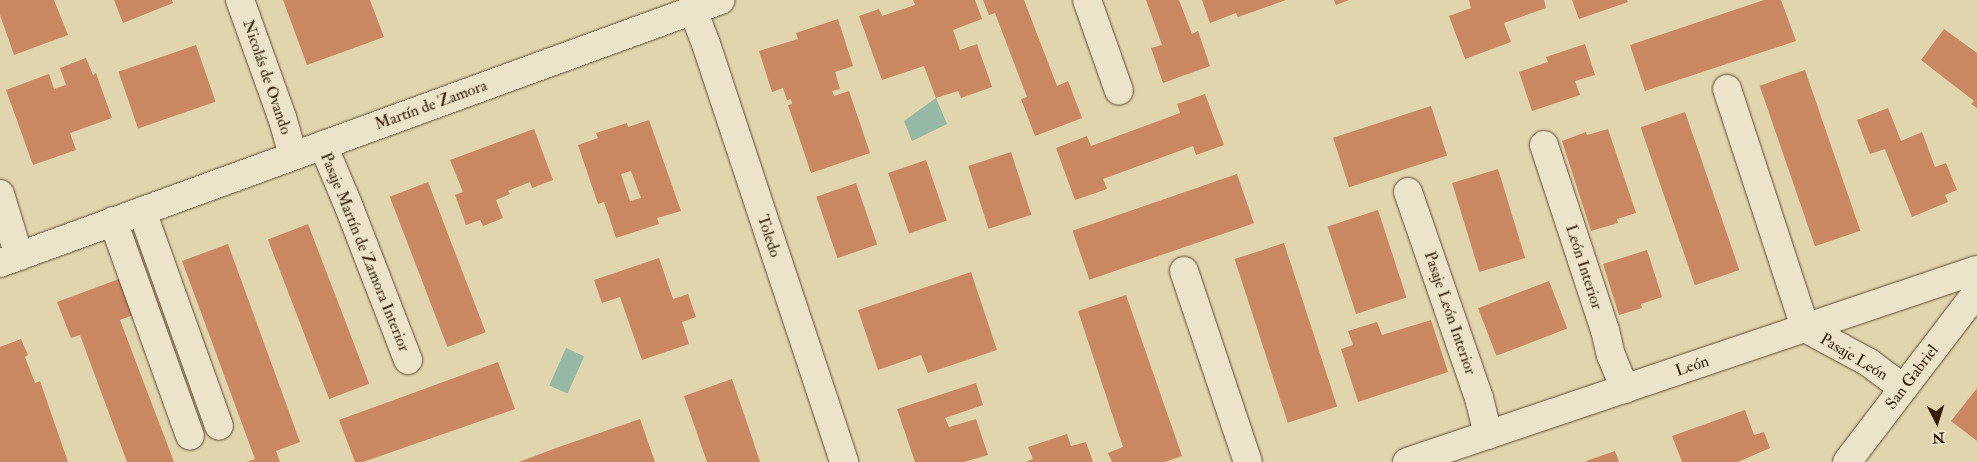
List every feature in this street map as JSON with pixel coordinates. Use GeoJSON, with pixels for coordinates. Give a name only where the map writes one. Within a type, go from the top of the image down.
{"type":"FeatureCollection","features":[{"type":"Feature","properties":{"kind":"street","name":"Nicolás de Ovando"},"geometry":{"type":"LineString","coordinates":[[240,0],[282,117],[293,154]]}},
{"type":"Feature","properties":{"kind":"street","name":"Martín de Zamora"},"geometry":{"type":"LineString","coordinates":[[10,260],[293,154],[323,145],[721,0]]}},
{"type":"Feature","properties":{"kind":"street"},"geometry":{"type":"LineString","coordinates":[[1087,0],[1119,91]]}},
{"type":"Feature","properties":{"kind":"street","name":"Toledo"},"geometry":{"type":"LineString","coordinates":[[693,10],[706,44],[844,462]]}},
{"type":"Feature","properties":{"kind":"street"},"geometry":{"type":"LineString","coordinates":[[1727,89],[1805,328]]}},
{"type":"Feature","properties":{"kind":"street","name":"Pasaje Martín de Zamora Interior"},"geometry":{"type":"LineString","coordinates":[[323,145],[408,360]]}},
{"type":"Feature","properties":{"kind":"street","name":"León Interior"},"geometry":{"type":"LineString","coordinates":[[1544,145],[1605,330],[1611,355],[1624,389]]}},
{"type":"Feature","properties":{"kind":"street","name":"Pasaje León Interior"},"geometry":{"type":"LineString","coordinates":[[1408,192],[1479,398],[1488,435]]}},
{"type":"Feature","properties":{"kind":"street"},"geometry":{"type":"LineString","coordinates":[[0,194],[10,260]]}},
{"type":"Feature","properties":{"kind":"street"},"geometry":{"type":"LineString","coordinates":[[142,211],[219,426]]}},
{"type":"Feature","properties":{"kind":"street"},"geometry":{"type":"LineString","coordinates":[[113,221],[190,436]]}},
{"type":"Feature","properties":{"kind":"street","name":"León"},"geometry":{"type":"LineString","coordinates":[[1407,462],[1977,270]]}},
{"type":"Feature","properties":{"kind":"street"},"geometry":{"type":"LineString","coordinates":[[1184,271],[1248,462]]}},
{"type":"Feature","properties":{"kind":"street","name":"San Gabriel"},"geometry":{"type":"LineString","coordinates":[[1847,462],[1977,292]]}},
{"type":"Feature","properties":{"kind":"street","name":"Pasaje León"},"geometry":{"type":"LineString","coordinates":[[1805,328],[1868,362],[1903,388]]}},
{"type":"Feature","properties":{"kind":"shaded area"},"geometry":{"type":"Polygon","coordinates":[[[936,98],[947,124],[912,141],[904,121],[936,98]]]}},
{"type":"Feature","properties":{"kind":"shaded area"},"geometry":{"type":"Polygon","coordinates":[[[566,348],[584,356],[568,394],[549,385],[566,348]]]}},
{"type":"Feature","properties":{"kind":"building"},"geometry":{"type":"Polygon","coordinates":[[[0,0],[54,0],[68,35],[14,55],[0,15],[0,0]]]}},
{"type":"Feature","properties":{"kind":"building"},"geometry":{"type":"Polygon","coordinates":[[[114,0],[172,0],[173,3],[123,23],[114,0]]]}},
{"type":"Feature","properties":{"kind":"building"},"geometry":{"type":"Polygon","coordinates":[[[283,0],[370,0],[384,37],[307,65],[283,0]]]}},
{"type":"Feature","properties":{"kind":"building"},"geometry":{"type":"Polygon","coordinates":[[[913,0],[975,0],[982,19],[953,30],[960,50],[977,44],[992,87],[961,98],[958,91],[936,98],[924,66],[882,80],[859,16],[879,9],[882,16],[915,5],[913,0]]]}},
{"type":"Feature","properties":{"kind":"building"},"geometry":{"type":"Polygon","coordinates":[[[983,0],[1024,0],[1057,86],[1068,81],[1082,118],[1035,136],[1021,99],[1027,97],[995,13],[989,15],[983,0]]]}},
{"type":"Feature","properties":{"kind":"building"},"geometry":{"type":"Polygon","coordinates":[[[1146,0],[1179,0],[1192,34],[1198,31],[1210,66],[1163,83],[1151,48],[1162,45],[1146,0]]]}},
{"type":"Feature","properties":{"kind":"building"},"geometry":{"type":"Polygon","coordinates":[[[1202,0],[1286,0],[1238,17],[1236,13],[1210,23],[1202,0]]]}},
{"type":"Feature","properties":{"kind":"building"},"geometry":{"type":"Polygon","coordinates":[[[1334,0],[1349,0],[1336,5],[1334,0]]]}},
{"type":"Feature","properties":{"kind":"building"},"geometry":{"type":"Polygon","coordinates":[[[1469,0],[1544,0],[1546,8],[1504,23],[1511,42],[1465,59],[1449,16],[1471,8],[1469,0]]]}},
{"type":"Feature","properties":{"kind":"building"},"geometry":{"type":"Polygon","coordinates":[[[1572,0],[1627,0],[1628,2],[1579,19],[1572,0]]]}},
{"type":"Feature","properties":{"kind":"building"},"geometry":{"type":"Polygon","coordinates":[[[1764,0],[1781,0],[1796,41],[1645,91],[1630,45],[1764,0]]]}},
{"type":"Feature","properties":{"kind":"building"},"geometry":{"type":"Polygon","coordinates":[[[838,19],[853,66],[835,72],[840,89],[832,91],[834,96],[849,91],[870,153],[811,173],[788,105],[792,104],[791,99],[787,100],[783,88],[772,92],[759,51],[798,39],[796,33],[838,19]]]}},
{"type":"Feature","properties":{"kind":"building"},"geometry":{"type":"Polygon","coordinates":[[[1944,29],[1977,53],[1977,108],[1971,104],[1974,101],[1921,60],[1944,29]]]}},
{"type":"Feature","properties":{"kind":"building"},"geometry":{"type":"Polygon","coordinates":[[[1585,44],[1595,75],[1575,81],[1580,95],[1532,111],[1519,72],[1548,62],[1546,57],[1585,44]]]}},
{"type":"Feature","properties":{"kind":"building"},"geometry":{"type":"Polygon","coordinates":[[[196,45],[216,102],[138,128],[118,72],[196,45]]]}},
{"type":"Feature","properties":{"kind":"building"},"geometry":{"type":"Polygon","coordinates":[[[86,58],[93,75],[96,73],[112,118],[70,133],[76,150],[33,165],[6,90],[49,74],[54,89],[66,85],[60,68],[86,58]]]}},
{"type":"Feature","properties":{"kind":"building"},"geometry":{"type":"Polygon","coordinates":[[[1805,70],[1860,231],[1815,246],[1760,86],[1805,70]]]}},
{"type":"Feature","properties":{"kind":"building"},"geometry":{"type":"Polygon","coordinates":[[[1205,94],[1224,145],[1196,155],[1193,146],[1103,179],[1107,189],[1075,200],[1056,148],[1087,136],[1091,146],[1180,113],[1177,104],[1205,94]]]}},
{"type":"Feature","properties":{"kind":"building"},"geometry":{"type":"Polygon","coordinates":[[[1431,106],[1447,155],[1349,187],[1333,138],[1431,106]]]}},
{"type":"Feature","properties":{"kind":"building"},"geometry":{"type":"Polygon","coordinates":[[[1888,108],[1901,141],[1922,132],[1935,167],[1946,163],[1957,190],[1945,195],[1948,202],[1912,217],[1885,149],[1870,154],[1857,120],[1888,108]]]}},
{"type":"Feature","properties":{"kind":"building"},"geometry":{"type":"Polygon","coordinates":[[[1685,112],[1739,270],[1695,285],[1641,127],[1685,112]]]}},
{"type":"Feature","properties":{"kind":"building"},"geometry":{"type":"Polygon","coordinates":[[[649,120],[681,211],[657,218],[659,224],[616,238],[604,202],[598,204],[578,145],[598,138],[596,133],[627,123],[628,127],[649,120]],[[631,171],[621,174],[630,201],[641,198],[631,171]]]}},
{"type":"Feature","properties":{"kind":"building"},"geometry":{"type":"Polygon","coordinates":[[[534,129],[553,180],[532,188],[530,182],[508,191],[510,194],[496,200],[503,218],[483,226],[480,220],[466,225],[455,195],[463,192],[450,160],[534,129]]]}},
{"type":"Feature","properties":{"kind":"building"},"geometry":{"type":"Polygon","coordinates":[[[1608,129],[1636,213],[1617,219],[1618,223],[1591,231],[1562,141],[1586,132],[1587,135],[1608,129]]]}},
{"type":"Feature","properties":{"kind":"building"},"geometry":{"type":"Polygon","coordinates":[[[1011,152],[1031,215],[989,229],[968,166],[1011,152]]]}},
{"type":"Feature","properties":{"kind":"building"},"geometry":{"type":"Polygon","coordinates":[[[926,160],[947,221],[909,234],[888,173],[926,160]]]}},
{"type":"Feature","properties":{"kind":"building"},"geometry":{"type":"Polygon","coordinates":[[[1498,169],[1525,258],[1479,272],[1452,183],[1498,169]]]}},
{"type":"Feature","properties":{"kind":"building"},"geometry":{"type":"Polygon","coordinates":[[[1237,174],[1254,223],[1089,280],[1072,231],[1237,174]]]}},
{"type":"Feature","properties":{"kind":"building"},"geometry":{"type":"Polygon","coordinates":[[[428,182],[486,332],[447,347],[390,197],[428,182]]]}},
{"type":"Feature","properties":{"kind":"building"},"geometry":{"type":"Polygon","coordinates":[[[856,183],[877,244],[837,258],[816,197],[856,183]]]}},
{"type":"Feature","properties":{"kind":"building"},"geometry":{"type":"Polygon","coordinates":[[[1378,210],[1406,297],[1356,314],[1328,226],[1378,210]]]}},
{"type":"Feature","properties":{"kind":"building"},"geometry":{"type":"Polygon","coordinates":[[[308,224],[369,384],[329,399],[268,239],[308,224]]]}},
{"type":"Feature","properties":{"kind":"building"},"geometry":{"type":"Polygon","coordinates":[[[1284,243],[1337,407],[1288,423],[1235,259],[1284,243]]]}},
{"type":"Feature","properties":{"kind":"building"},"geometry":{"type":"Polygon","coordinates":[[[228,244],[300,442],[276,451],[280,462],[246,462],[255,459],[182,261],[228,244]]]}},
{"type":"Feature","properties":{"kind":"building"},"geometry":{"type":"Polygon","coordinates":[[[1647,250],[1662,297],[1641,304],[1642,308],[1619,315],[1603,264],[1647,250]]]}},
{"type":"Feature","properties":{"kind":"building"},"geometry":{"type":"Polygon","coordinates":[[[659,258],[673,299],[688,294],[696,317],[682,322],[689,344],[642,360],[620,297],[602,303],[594,280],[659,258]]]}},
{"type":"Feature","properties":{"kind":"building"},"geometry":{"type":"Polygon","coordinates":[[[971,272],[997,350],[928,373],[921,355],[878,370],[858,310],[971,272]]]}},
{"type":"Feature","properties":{"kind":"building"},"geometry":{"type":"Polygon","coordinates":[[[119,279],[133,315],[120,320],[174,462],[127,462],[80,335],[71,338],[57,302],[119,279]]]}},
{"type":"Feature","properties":{"kind":"building"},"geometry":{"type":"Polygon","coordinates":[[[1549,281],[1567,329],[1496,356],[1478,308],[1549,281]]]}},
{"type":"Feature","properties":{"kind":"building"},"geometry":{"type":"Polygon","coordinates":[[[1126,295],[1182,456],[1165,462],[1112,462],[1108,453],[1123,447],[1078,311],[1126,295]]]}},
{"type":"Feature","properties":{"kind":"building"},"geometry":{"type":"Polygon","coordinates":[[[1431,320],[1448,372],[1358,402],[1341,349],[1353,345],[1348,331],[1377,322],[1382,335],[1431,320]]]}},
{"type":"Feature","properties":{"kind":"building"},"geometry":{"type":"Polygon","coordinates":[[[21,339],[28,355],[25,357],[35,383],[40,381],[68,462],[0,462],[0,347],[21,339]]]}},
{"type":"Feature","properties":{"kind":"building"},"geometry":{"type":"Polygon","coordinates":[[[498,362],[515,409],[363,462],[355,462],[339,420],[498,362]]]}},
{"type":"Feature","properties":{"kind":"building"},"geometry":{"type":"Polygon","coordinates":[[[732,379],[760,462],[707,462],[684,396],[732,379]]]}},
{"type":"Feature","properties":{"kind":"building"},"geometry":{"type":"Polygon","coordinates":[[[976,383],[983,405],[945,418],[949,427],[976,419],[988,455],[964,462],[915,462],[897,409],[976,383]]]}},
{"type":"Feature","properties":{"kind":"building"},"geometry":{"type":"Polygon","coordinates":[[[1977,388],[1977,441],[1951,421],[1977,388]]]}},
{"type":"Feature","properties":{"kind":"building"},"geometry":{"type":"Polygon","coordinates":[[[1745,410],[1754,435],[1764,432],[1770,448],[1738,462],[1682,462],[1672,436],[1745,410]]]}},
{"type":"Feature","properties":{"kind":"building"},"geometry":{"type":"Polygon","coordinates":[[[640,419],[655,462],[519,462],[556,448],[640,419]]]}},
{"type":"Feature","properties":{"kind":"building"},"geometry":{"type":"Polygon","coordinates":[[[1067,434],[1071,446],[1086,442],[1093,462],[1025,462],[1033,459],[1028,447],[1067,434]]]}},
{"type":"Feature","properties":{"kind":"building"},"geometry":{"type":"Polygon","coordinates":[[[1615,451],[1619,462],[1586,461],[1615,451]]]}}]}
